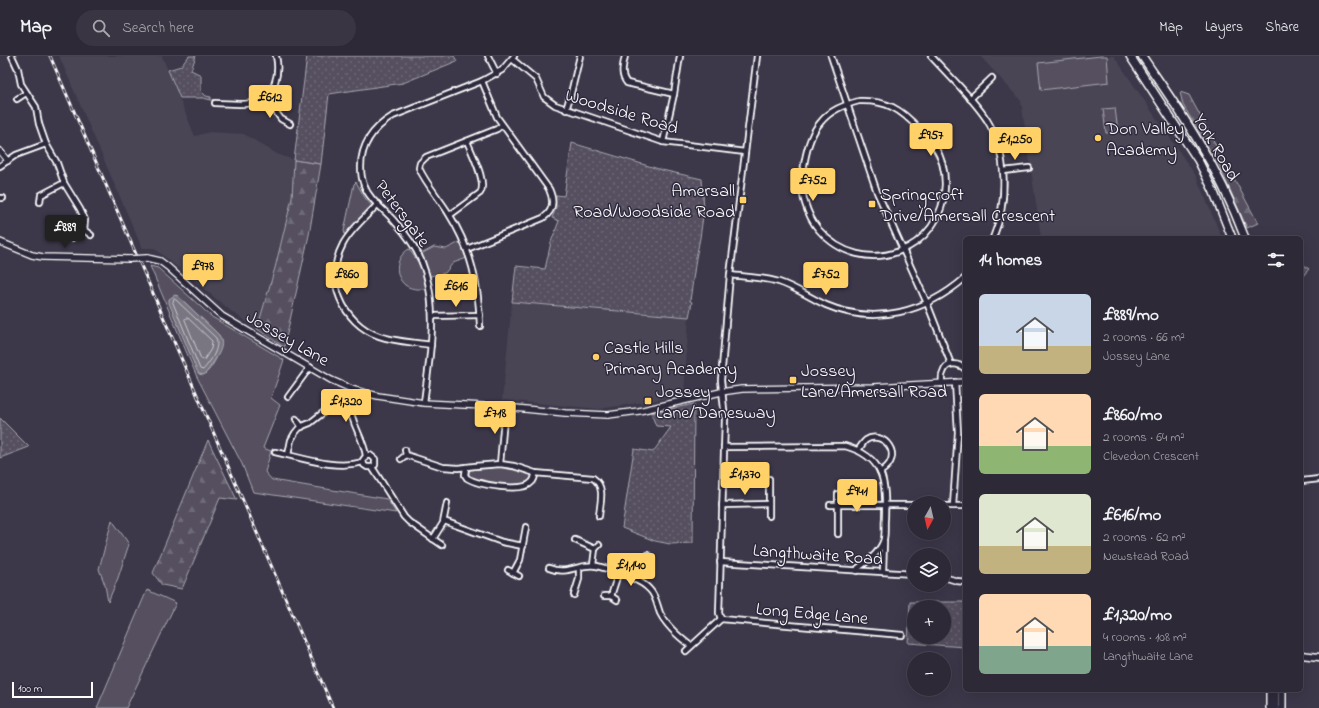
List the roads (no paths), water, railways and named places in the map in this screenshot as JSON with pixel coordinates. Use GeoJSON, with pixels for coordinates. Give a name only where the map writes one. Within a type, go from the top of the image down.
{"type":"FeatureCollection","features":[{"type":"Feature","properties":{"kind":"highway","name":"York Road"},"geometry":{"type":"LineString","coordinates":[[1130,56],[1198,160],[1213,190],[1231,236]]}},
{"type":"Feature","properties":{"kind":"highway","name":"York Road"},"geometry":{"type":"LineString","coordinates":[[1142,56],[1202,147],[1222,183],[1244,236]]}},
{"type":"Feature","properties":{"kind":"highway"},"geometry":{"type":"LineString","coordinates":[[1270,692],[1270,708]]}},
{"type":"Feature","properties":{"kind":"highway"},"geometry":{"type":"LineString","coordinates":[[1275,692],[1275,708]]}},
{"type":"Feature","properties":{"kind":"highway"},"geometry":{"type":"LineString","coordinates":[[1282,692],[1282,708]]}},
{"type":"Feature","properties":{"kind":"main road"},"geometry":{"type":"LineString","coordinates":[[1303,656],[1319,657]]}},
{"type":"Feature","properties":{"kind":"street"},"geometry":{"type":"LineString","coordinates":[[12,56],[18,69],[21,84],[36,107],[39,124],[46,144],[57,163],[64,183],[85,220],[84,230]]}},
{"type":"Feature","properties":{"kind":"street"},"geometry":{"type":"LineString","coordinates":[[215,103],[249,103],[264,97],[271,91],[275,84],[276,56]]}},
{"type":"Feature","properties":{"kind":"street"},"geometry":{"type":"LineString","coordinates":[[488,56],[497,74]]}},
{"type":"Feature","properties":{"kind":"street"},"geometry":{"type":"LineString","coordinates":[[566,110],[572,93],[580,56]]}},
{"type":"Feature","properties":{"kind":"street"},"geometry":{"type":"LineString","coordinates":[[625,56],[622,77],[626,83],[674,94]]}},
{"type":"Feature","properties":{"kind":"street"},"geometry":{"type":"LineString","coordinates":[[663,142],[674,94],[680,56]]}},
{"type":"Feature","properties":{"kind":"street"},"geometry":{"type":"LineString","coordinates":[[686,651],[721,619],[719,613],[720,562],[725,419],[721,392],[721,380],[730,275],[756,56]]}},
{"type":"Feature","properties":{"kind":"street"},"geometry":{"type":"LineString","coordinates":[[831,56],[877,192],[927,304],[951,364]]}},
{"type":"Feature","properties":{"kind":"street"},"geometry":{"type":"LineString","coordinates":[[931,56],[970,99],[987,121],[993,132],[1001,156],[1003,171],[1002,203],[1000,218],[995,236]]}},
{"type":"Feature","properties":{"kind":"street","name":"Petersgate"},"geometry":{"type":"LineString","coordinates":[[424,403],[433,316],[430,288],[420,259],[406,235],[396,222],[378,204],[364,185],[361,174],[362,154],[368,138],[378,126],[393,116],[497,74],[513,58]]}},
{"type":"Feature","properties":{"kind":"street","name":"Woodside Road"},"geometry":{"type":"LineString","coordinates":[[513,58],[536,79],[544,97],[549,102],[566,110],[663,142],[745,152]]}},
{"type":"Feature","properties":{"kind":"street"},"geometry":{"type":"LineString","coordinates":[[970,99],[992,78]]}},
{"type":"Feature","properties":{"kind":"street"},"geometry":{"type":"LineString","coordinates":[[467,249],[543,218],[547,216],[551,210],[552,196],[549,189],[497,117],[482,81]]}},
{"type":"Feature","properties":{"kind":"street"},"geometry":{"type":"LineString","coordinates":[[17,99],[26,93]]}},
{"type":"Feature","properties":{"kind":"street"},"geometry":{"type":"LineString","coordinates":[[264,97],[281,119],[290,124]]}},
{"type":"Feature","properties":{"kind":"street"},"geometry":{"type":"LineString","coordinates":[[869,101],[880,102],[896,108],[910,119],[928,138],[935,147],[941,160],[945,180],[945,192],[941,209],[932,227],[923,237],[903,250],[879,256],[860,255],[843,249],[834,244],[819,230],[813,222],[805,203],[803,184],[809,141],[820,122],[836,109],[847,104],[869,101]]}},
{"type":"Feature","properties":{"kind":"street"},"geometry":{"type":"LineString","coordinates":[[480,326],[478,292],[467,249],[450,215],[419,168],[420,163],[426,156],[497,129],[502,125]]}},
{"type":"Feature","properties":{"kind":"street"},"geometry":{"type":"LineString","coordinates":[[450,215],[483,190],[482,181],[467,141]]}},
{"type":"Feature","properties":{"kind":"street"},"geometry":{"type":"LineString","coordinates":[[0,166],[16,155],[46,144]]}},
{"type":"Feature","properties":{"kind":"street"},"geometry":{"type":"LineString","coordinates":[[0,151],[8,161]]}},
{"type":"Feature","properties":{"kind":"street"},"geometry":{"type":"LineString","coordinates":[[1003,171],[1029,168]]}},
{"type":"Feature","properties":{"kind":"street"},"geometry":{"type":"LineString","coordinates":[[41,195],[64,183]]}},
{"type":"Feature","properties":{"kind":"street"},"geometry":{"type":"LineString","coordinates":[[36,191],[41,195]]}},
{"type":"Feature","properties":{"kind":"street"},"geometry":{"type":"LineString","coordinates":[[40,202],[41,195]]}},
{"type":"Feature","properties":{"kind":"street"},"geometry":{"type":"LineString","coordinates":[[378,204],[349,235],[340,249],[336,263],[337,294],[347,313],[358,325],[372,334],[386,338],[431,345]]}},
{"type":"Feature","properties":{"kind":"street"},"geometry":{"type":"LineString","coordinates":[[84,230],[91,235]]}},
{"type":"Feature","properties":{"kind":"street"},"geometry":{"type":"LineString","coordinates":[[72,238],[84,230]]}},
{"type":"Feature","properties":{"kind":"street","name":"Jossey Lane"},"geometry":{"type":"LineString","coordinates":[[0,242],[32,255],[43,257],[147,258],[160,261],[222,316],[331,380],[354,390],[378,396],[424,403],[505,407],[565,413],[620,414],[658,408],[721,392],[742,389],[874,387],[963,382]]}},
{"type":"Feature","properties":{"kind":"street"},"geometry":{"type":"LineString","coordinates":[[730,275],[777,282],[787,285],[826,305],[849,312],[878,315],[891,314],[927,304],[944,294],[963,280]]}},
{"type":"Feature","properties":{"kind":"street"},"geometry":{"type":"LineString","coordinates":[[433,316],[480,315]]}},
{"type":"Feature","properties":{"kind":"street"},"geometry":{"type":"LineString","coordinates":[[951,364],[961,365],[963,367]]}},
{"type":"Feature","properties":{"kind":"street"},"geometry":{"type":"LineString","coordinates":[[942,384],[943,372],[951,364]]}},
{"type":"Feature","properties":{"kind":"street"},"geometry":{"type":"LineString","coordinates":[[288,397],[310,367]]}},
{"type":"Feature","properties":{"kind":"street"},"geometry":{"type":"LineString","coordinates":[[955,382],[958,432],[953,506],[963,506]]}},
{"type":"Feature","properties":{"kind":"street"},"geometry":{"type":"LineString","coordinates":[[354,390],[350,402],[350,412],[360,434],[366,456],[363,462]]}},
{"type":"Feature","properties":{"kind":"street"},"geometry":{"type":"LineString","coordinates":[[500,464],[505,407]]}},
{"type":"Feature","properties":{"kind":"street"},"geometry":{"type":"LineString","coordinates":[[288,455],[293,436],[297,430],[310,424],[324,412]]}},
{"type":"Feature","properties":{"kind":"street"},"geometry":{"type":"LineString","coordinates":[[296,419],[302,427]]}},
{"type":"Feature","properties":{"kind":"street"},"geometry":{"type":"LineString","coordinates":[[858,450],[868,439],[877,438],[886,442],[891,449],[892,459],[889,466],[880,472]]}},
{"type":"Feature","properties":{"kind":"street"},"geometry":{"type":"LineString","coordinates":[[724,447],[845,446],[858,450],[870,459],[880,472],[884,481],[884,572]]}},
{"type":"Feature","properties":{"kind":"street"},"geometry":{"type":"LineString","coordinates":[[275,452],[339,465],[363,462]]}},
{"type":"Feature","properties":{"kind":"street"},"geometry":{"type":"LineString","coordinates":[[401,459],[405,452],[443,467],[466,467],[500,464],[514,466],[535,473],[588,477],[596,481],[600,488],[599,516]]}},
{"type":"Feature","properties":{"kind":"street"},"geometry":{"type":"LineString","coordinates":[[366,456],[373,456],[375,459],[375,465],[372,467]]}},
{"type":"Feature","properties":{"kind":"street"},"geometry":{"type":"LineString","coordinates":[[363,462],[366,466],[372,467],[404,517],[442,545]]}},
{"type":"Feature","properties":{"kind":"street"},"geometry":{"type":"LineString","coordinates":[[466,467],[465,475],[467,478],[490,486],[512,487],[530,484],[533,481],[535,473]]}},
{"type":"Feature","properties":{"kind":"street"},"geometry":{"type":"LineString","coordinates":[[769,479],[769,516]]}},
{"type":"Feature","properties":{"kind":"street"},"geometry":{"type":"LineString","coordinates":[[1303,481],[1319,479]]}},
{"type":"Feature","properties":{"kind":"street"},"geometry":{"type":"LineString","coordinates":[[838,494],[838,534]]}},
{"type":"Feature","properties":{"kind":"street"},"geometry":{"type":"LineString","coordinates":[[433,538],[444,522],[447,502]]}},
{"type":"Feature","properties":{"kind":"street"},"geometry":{"type":"LineString","coordinates":[[722,505],[769,504]]}},
{"type":"Feature","properties":{"kind":"street"},"geometry":{"type":"LineString","coordinates":[[830,505],[907,505]]}},
{"type":"Feature","properties":{"kind":"street"},"geometry":{"type":"LineString","coordinates":[[444,522],[502,542],[522,546]]}},
{"type":"Feature","properties":{"kind":"street"},"geometry":{"type":"LineString","coordinates":[[519,576],[511,572],[520,560],[526,527]]}},
{"type":"Feature","properties":{"kind":"street"},"geometry":{"type":"LineString","coordinates":[[575,540],[597,547],[594,565]]}},
{"type":"Feature","properties":{"kind":"street"},"geometry":{"type":"LineString","coordinates":[[857,571],[858,568],[870,559],[884,541]]}},
{"type":"Feature","properties":{"kind":"street"},"geometry":{"type":"LineString","coordinates":[[638,581],[648,555]]}},
{"type":"Feature","properties":{"kind":"street","name":"Langthwaite Road"},"geometry":{"type":"LineString","coordinates":[[720,562],[907,574]]}},
{"type":"Feature","properties":{"kind":"street"},"geometry":{"type":"LineString","coordinates":[[549,568],[560,571],[594,565],[638,581],[654,595],[661,614],[669,627],[691,646]]}},
{"type":"Feature","properties":{"kind":"street"},"geometry":{"type":"LineString","coordinates":[[574,595],[579,579],[579,568]]}},
{"type":"Feature","properties":{"kind":"street"},"geometry":{"type":"LineString","coordinates":[[611,596],[618,574]]}},
{"type":"Feature","properties":{"kind":"street"},"geometry":{"type":"LineString","coordinates":[[951,579],[963,582]]}},
{"type":"Feature","properties":{"kind":"street"},"geometry":{"type":"LineString","coordinates":[[604,596],[611,596],[617,600]]}},
{"type":"Feature","properties":{"kind":"street","name":"Long Edge Lane"},"geometry":{"type":"LineString","coordinates":[[721,619],[902,635]]}},
{"type":"Feature","properties":{"kind":"water"},"geometry":{"type":"Polygon","coordinates":[[[175,295],[178,296],[216,332],[221,339],[222,342],[219,354],[204,375],[199,374],[197,371],[169,303],[169,299],[175,295]]]}},
{"type":"Feature","properties":{"kind":"railway"},"geometry":{"type":"LineString","coordinates":[[50,56],[333,708]]}},
{"type":"Feature","properties":{"kind":"place","name":"Don Valley Academy"},"geometry":{"type":"Point","coordinates":[1098,138]}},
{"type":"Feature","properties":{"kind":"place","name":"Amersall Road/Woodside Road"},"geometry":{"type":"Point","coordinates":[743,200]}},
{"type":"Feature","properties":{"kind":"place","name":"Springcroft Drive/Amersall Crescent"},"geometry":{"type":"Point","coordinates":[872,204]}},
{"type":"Feature","properties":{"kind":"place","name":"Castle Hills Primary Academy"},"geometry":{"type":"Point","coordinates":[596,357]}},
{"type":"Feature","properties":{"kind":"place","name":"Jossey Lane/Amersall Road"},"geometry":{"type":"Point","coordinates":[793,380]}},
{"type":"Feature","properties":{"kind":"place","name":"Jossey Lane/Danesway"},"geometry":{"type":"Point","coordinates":[648,401]}}]}
